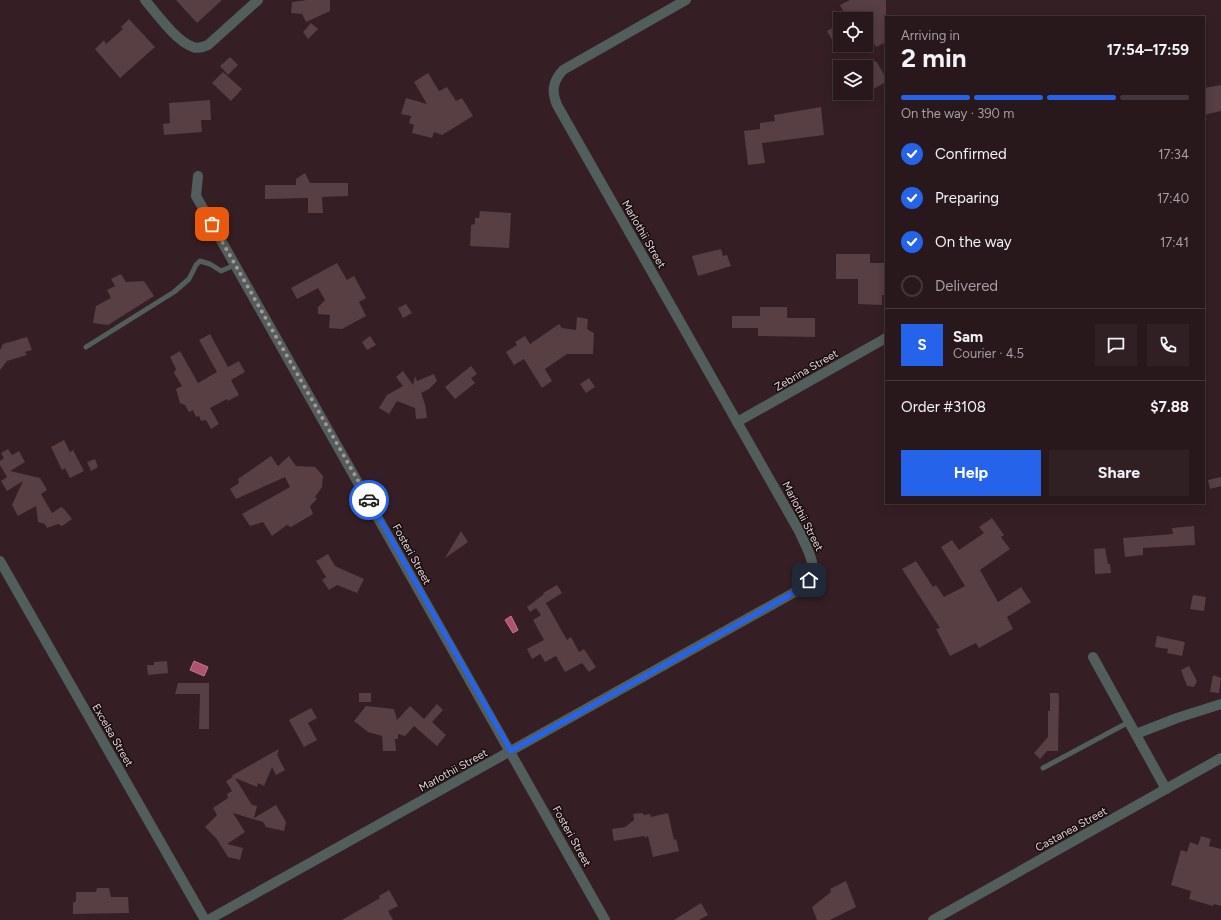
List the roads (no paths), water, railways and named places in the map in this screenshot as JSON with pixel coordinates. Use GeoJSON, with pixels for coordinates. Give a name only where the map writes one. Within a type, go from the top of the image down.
{"type":"FeatureCollection","features":[{"type":"Feature","properties":{"kind":"street"},"geometry":{"type":"LineString","coordinates":[[145,0],[178,37],[193,47],[200,48],[208,45],[258,0]]}},
{"type":"Feature","properties":{"kind":"street","name":"Marlothii Street"},"geometry":{"type":"LineString","coordinates":[[208,920],[795,592],[809,580],[813,572],[813,563],[802,536],[560,112],[552,93],[555,80],[563,70],[686,0]]}},
{"type":"Feature","properties":{"kind":"street","name":"Fosteri Street"},"geometry":{"type":"LineString","coordinates":[[198,176],[196,196],[511,751],[605,920]]}},
{"type":"Feature","properties":{"kind":"street","name":"Zebrina Street"},"geometry":{"type":"LineString","coordinates":[[737,422],[885,339]]}},
{"type":"Feature","properties":{"kind":"street","name":"Excelsa Street"},"geometry":{"type":"LineString","coordinates":[[0,561],[205,920]]}},
{"type":"Feature","properties":{"kind":"street"},"geometry":{"type":"LineString","coordinates":[[1094,657],[1166,789]]}},
{"type":"Feature","properties":{"kind":"street"},"geometry":{"type":"LineString","coordinates":[[1136,734],[1177,718],[1221,704]]}},
{"type":"Feature","properties":{"kind":"street","name":"Castanea Street"},"geometry":{"type":"LineString","coordinates":[[933,920],[1221,758]]}},
{"type":"Feature","properties":{"kind":"lane"},"geometry":{"type":"LineString","coordinates":[[86,347],[174,292],[189,279],[196,265],[200,261],[210,264],[221,271],[236,265]]}},
{"type":"Feature","properties":{"kind":"lane"},"geometry":{"type":"LineString","coordinates":[[1043,768],[1129,722]]}}]}
